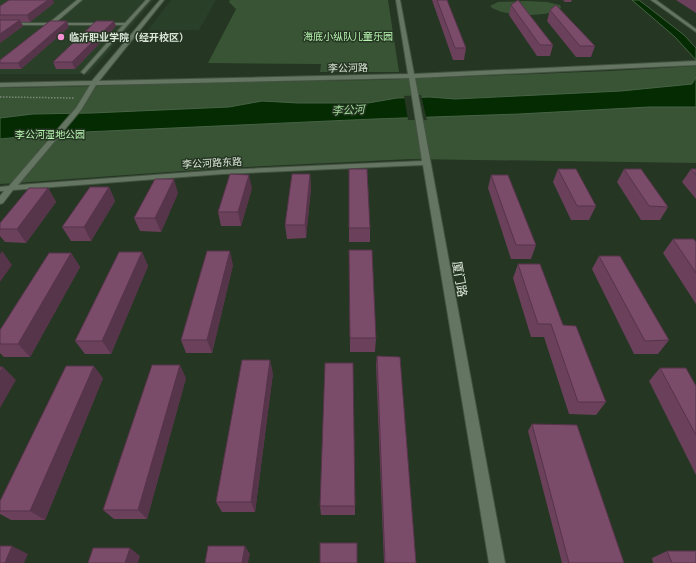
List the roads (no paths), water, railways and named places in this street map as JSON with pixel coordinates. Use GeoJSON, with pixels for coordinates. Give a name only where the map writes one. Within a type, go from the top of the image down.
{"type":"FeatureCollection","features":[{"type":"Feature","properties":{"kind":"street"},"geometry":{"type":"LineString","coordinates":[[50,24],[80,0]]}},
{"type":"Feature","properties":{"kind":"street"},"geometry":{"type":"LineString","coordinates":[[84,72],[148,0]]}},
{"type":"Feature","properties":{"kind":"street"},"geometry":{"type":"LineString","coordinates":[[0,202],[79,109],[93,84],[162,0]]}},
{"type":"Feature","properties":{"kind":"street","name":"厦门路"},"geometry":{"type":"LineString","coordinates":[[398,0],[497,563]]}},
{"type":"Feature","properties":{"kind":"street"},"geometry":{"type":"LineString","coordinates":[[653,0],[696,30]]}},
{"type":"Feature","properties":{"kind":"street"},"geometry":{"type":"LineString","coordinates":[[0,24],[127,24]]}},
{"type":"Feature","properties":{"kind":"street","name":"李公河路"},"geometry":{"type":"LineString","coordinates":[[0,85],[93,84],[163,80],[411,76],[696,63]]}},
{"type":"Feature","properties":{"kind":"street","name":"李公河路东路"},"geometry":{"type":"LineString","coordinates":[[0,189],[222,172],[426,163]]}},
{"type":"Feature","properties":{"kind":"water"},"geometry":{"type":"Polygon","coordinates":[[[632,0],[639,0],[684,35],[696,48],[696,60],[675,37],[632,0]]]}},
{"type":"Feature","properties":{"kind":"water","name":"李公河"},"geometry":{"type":"Polygon","coordinates":[[[696,77],[696,107],[649,107],[519,114],[62,133],[0,139],[0,118],[33,114],[229,107],[262,101],[298,103],[368,103],[397,98],[430,97],[455,99],[621,91],[692,84],[696,77]]]}},
{"type":"Feature","properties":{"kind":"place","name":"临沂职业学院（经开校区）"},"geometry":{"type":"Point","coordinates":[61,37]}},
{"type":"Feature","properties":{"kind":"park label","name":"海底小纵队儿童乐园"},"geometry":{"type":"Point","coordinates":[348,36]}},
{"type":"Feature","properties":{"kind":"park label","name":"李公河湿地公园"},"geometry":{"type":"Point","coordinates":[50,134]}}]}
